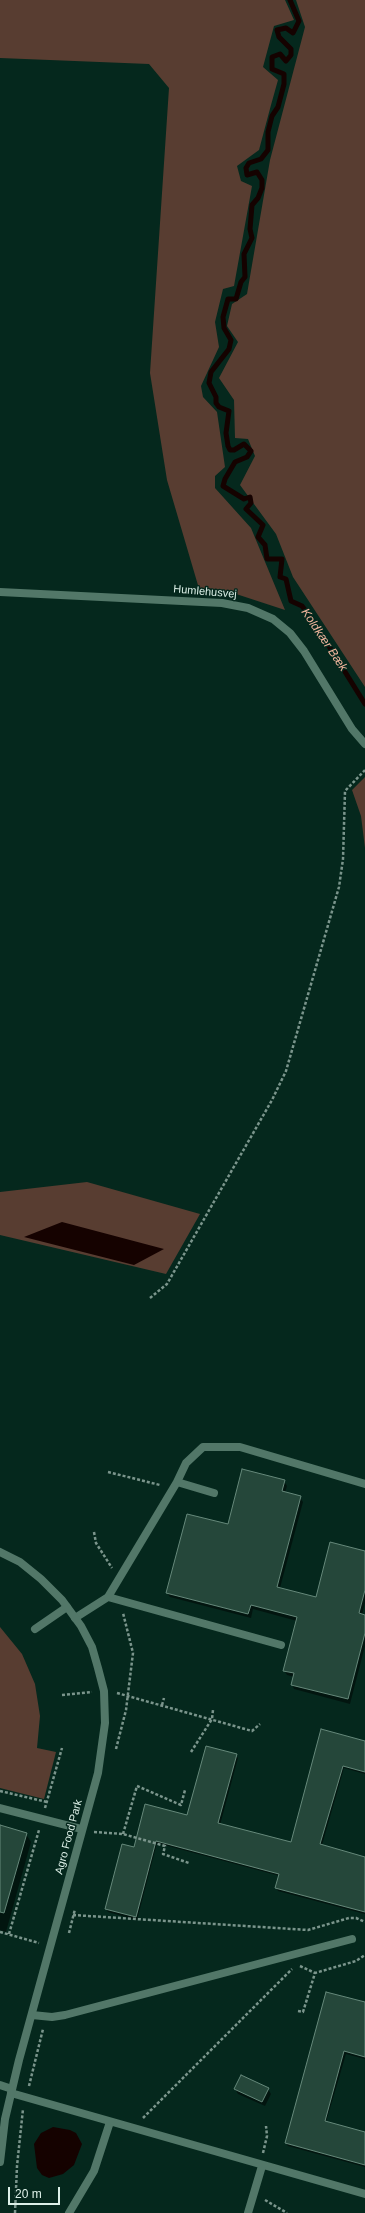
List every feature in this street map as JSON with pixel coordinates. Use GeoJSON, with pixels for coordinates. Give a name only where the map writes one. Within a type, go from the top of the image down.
{"type":"FeatureCollection","features":[{"type":"Feature","properties":{"kind":"street","name":"Humlehusvej"},"geometry":{"type":"LineString","coordinates":[[0,592],[222,603],[248,608],[273,620],[290,633],[304,651],[352,729],[365,744]]}},
{"type":"Feature","properties":{"kind":"street"},"geometry":{"type":"LineString","coordinates":[[76,1618],[108,1596],[175,1485],[186,1463],[203,1447],[240,1447],[365,1484]]}},
{"type":"Feature","properties":{"kind":"street"},"geometry":{"type":"LineString","coordinates":[[175,1485],[214,1493]]}},
{"type":"Feature","properties":{"kind":"street","name":"Agro Food Park"},"geometry":{"type":"LineString","coordinates":[[0,1552],[20,1562],[41,1579],[76,1618],[92,1647],[104,1692],[103,1744],[98,1773],[12,2091],[6,2119],[0,2162]]}},
{"type":"Feature","properties":{"kind":"street"},"geometry":{"type":"LineString","coordinates":[[108,1596],[281,1645]]}},
{"type":"Feature","properties":{"kind":"street"},"geometry":{"type":"LineString","coordinates":[[35,1629],[67,1607]]}},
{"type":"Feature","properties":{"kind":"street"},"geometry":{"type":"LineString","coordinates":[[0,1808],[82,1829]]}},
{"type":"Feature","properties":{"kind":"street"},"geometry":{"type":"LineString","coordinates":[[32,2015],[46,2016],[77,2012],[352,1940]]}},
{"type":"Feature","properties":{"kind":"street"},"geometry":{"type":"LineString","coordinates":[[0,2085],[26,2097],[262,2166],[365,2194]]}},
{"type":"Feature","properties":{"kind":"street"},"geometry":{"type":"LineString","coordinates":[[69,2213],[94,2171],[110,2122]]}},
{"type":"Feature","properties":{"kind":"street"},"geometry":{"type":"LineString","coordinates":[[248,2213],[262,2166]]}},
{"type":"Feature","properties":{"kind":"path"},"geometry":{"type":"LineString","coordinates":[[150,1298],[167,1284],[272,1100],[286,1071],[339,887],[343,859],[345,791],[365,770]]}},
{"type":"Feature","properties":{"kind":"path"},"geometry":{"type":"LineString","coordinates":[[108,1472],[175,1485]]}},
{"type":"Feature","properties":{"kind":"path"},"geometry":{"type":"LineString","coordinates":[[94,1532],[96,1543],[118,1580]]}},
{"type":"Feature","properties":{"kind":"path"},"geometry":{"type":"LineString","coordinates":[[114,1755],[122,1724],[133,1653],[121,1600]]}},
{"type":"Feature","properties":{"kind":"path"},"geometry":{"type":"LineString","coordinates":[[62,1695],[104,1692],[127,1694],[252,1731],[260,1724]]}},
{"type":"Feature","properties":{"kind":"path"},"geometry":{"type":"LineString","coordinates":[[162,1705],[164,1698]]}},
{"type":"Feature","properties":{"kind":"path"},"geometry":{"type":"LineString","coordinates":[[191,1752],[212,1720],[213,1710]]}},
{"type":"Feature","properties":{"kind":"path"},"geometry":{"type":"LineString","coordinates":[[123,1834],[137,1786],[181,1805],[185,1790]]}},
{"type":"Feature","properties":{"kind":"path"},"geometry":{"type":"LineString","coordinates":[[0,1791],[47,1802]]}},
{"type":"Feature","properties":{"kind":"path"},"geometry":{"type":"LineString","coordinates":[[93,1839],[97,1824]]}},
{"type":"Feature","properties":{"kind":"path"},"geometry":{"type":"LineString","coordinates":[[82,1829],[95,1832],[123,1834],[165,1846],[163,1854],[189,1863]]}},
{"type":"Feature","properties":{"kind":"path"},"geometry":{"type":"LineString","coordinates":[[9,1934],[21,1891]]}},
{"type":"Feature","properties":{"kind":"path"},"geometry":{"type":"LineString","coordinates":[[68,1936],[76,1908]]}},
{"type":"Feature","properties":{"kind":"path"},"geometry":{"type":"LineString","coordinates":[[60,1913],[74,1916],[239,1924],[308,1930],[349,1918],[356,1918],[365,1922]]}},
{"type":"Feature","properties":{"kind":"path"},"geometry":{"type":"LineString","coordinates":[[0,1932],[30,1940]]}},
{"type":"Feature","properties":{"kind":"path"},"geometry":{"type":"LineString","coordinates":[[132,2128],[296,1964],[315,1973],[356,1961],[365,1955]]}},
{"type":"Feature","properties":{"kind":"path"},"geometry":{"type":"LineString","coordinates":[[298,2011],[302,2012],[315,1973]]}},
{"type":"Feature","properties":{"kind":"path"},"geometry":{"type":"LineString","coordinates":[[15,2213],[17,2166],[26,2097],[46,2016]]}},
{"type":"Feature","properties":{"kind":"path"},"geometry":{"type":"LineString","coordinates":[[262,2166],[267,2136],[266,2126]]}},
{"type":"Feature","properties":{"kind":"path"},"geometry":{"type":"LineString","coordinates":[[270,2203],[287,2213]]}},
{"type":"Feature","properties":{"kind":"shaded area"},"geometry":{"type":"Polygon","coordinates":[[[0,0],[285,0],[294,20],[274,26],[263,67],[278,80],[259,150],[237,166],[241,181],[252,186],[234,286],[223,289],[215,322],[219,347],[201,386],[203,397],[217,412],[225,467],[215,476],[215,488],[251,528],[285,610],[230,592],[200,592],[167,480],[150,373],[169,88],[149,64],[0,58],[0,0]]]}},
{"type":"Feature","properties":{"kind":"shaded area"},"geometry":{"type":"Polygon","coordinates":[[[296,0],[365,0],[365,687],[293,577],[276,534],[240,485],[255,456],[248,439],[235,438],[234,400],[219,378],[238,342],[227,326],[232,304],[247,294],[270,160],[305,27],[296,0]]]}},
{"type":"Feature","properties":{"kind":"shaded area"},"geometry":{"type":"Polygon","coordinates":[[[365,777],[365,848],[361,816],[352,790],[365,777]]]}},
{"type":"Feature","properties":{"kind":"shaded area"},"geometry":{"type":"Polygon","coordinates":[[[87,1182],[200,1214],[166,1274],[0,1235],[0,1192],[87,1182]]]}},
{"type":"Feature","properties":{"kind":"shaded area"},"geometry":{"type":"Polygon","coordinates":[[[62,1222],[164,1249],[134,1265],[24,1237],[62,1222]]]}},
{"type":"Feature","properties":{"kind":"shaded area"},"geometry":{"type":"Polygon","coordinates":[[[0,1627],[22,1654],[35,1684],[40,1716],[37,1748],[56,1752],[44,1799],[0,1788],[0,1627]]]}},
{"type":"Feature","properties":{"kind":"shaded area"},"geometry":{"type":"Polygon","coordinates":[[[53,2127],[70,2130],[76,2133],[82,2144],[74,2165],[63,2174],[49,2178],[42,2175],[37,2168],[34,2144],[41,2133],[53,2127]]]}},
{"type":"Feature","properties":{"kind":"building"},"geometry":{"type":"Polygon","coordinates":[[[242,1469],[285,1480],[282,1491],[301,1496],[277,1587],[316,1597],[330,1542],[365,1551],[365,1590],[359,1613],[365,1615],[365,1633],[348,1699],[291,1685],[294,1673],[283,1671],[297,1617],[251,1605],[248,1614],[166,1593],[187,1514],[228,1524],[242,1469]]]}},
{"type":"Feature","properties":{"kind":"building"},"geometry":{"type":"Polygon","coordinates":[[[321,1729],[365,1741],[365,1772],[343,1766],[320,1844],[365,1857],[365,1912],[275,1888],[279,1874],[156,1841],[136,1917],[105,1909],[122,1844],[134,1847],[145,1804],[187,1815],[206,1746],[237,1754],[218,1823],[291,1842],[321,1729]]]}},
{"type":"Feature","properties":{"kind":"building"},"geometry":{"type":"Polygon","coordinates":[[[0,1825],[27,1833],[4,1913],[0,1912],[0,1825]]]}},
{"type":"Feature","properties":{"kind":"building"},"geometry":{"type":"Polygon","coordinates":[[[326,1992],[365,2002],[365,2057],[344,2051],[325,2121],[365,2132],[365,2165],[285,2143],[326,1992]]]}},
{"type":"Feature","properties":{"kind":"building"},"geometry":{"type":"Polygon","coordinates":[[[241,2075],[269,2088],[262,2102],[234,2089],[241,2075]]]}},
{"type":"Feature","properties":{"kind":"waterway","name":"Koldkær Bæk"},"geometry":{"type":"LineString","coordinates":[[290,0],[299,21],[293,33],[286,28],[277,30],[279,37],[291,49],[291,55],[286,61],[280,54],[272,57],[272,69],[284,74],[284,84],[278,107],[272,116],[268,132],[268,150],[261,159],[249,163],[246,168],[247,175],[257,172],[262,180],[262,188],[258,198],[252,205],[250,229],[252,238],[244,254],[245,277],[241,282],[236,299],[228,299],[223,317],[224,328],[231,340],[229,349],[211,372],[209,383],[216,397],[216,403],[219,407],[229,411],[226,433],[230,450],[234,450],[244,444],[251,451],[247,457],[235,462],[225,479],[223,486],[244,499],[250,497],[251,503],[246,509],[263,525],[258,537],[265,545],[267,559],[282,559],[280,577],[286,579],[291,601],[302,606],[314,622],[365,704]]}}]}
